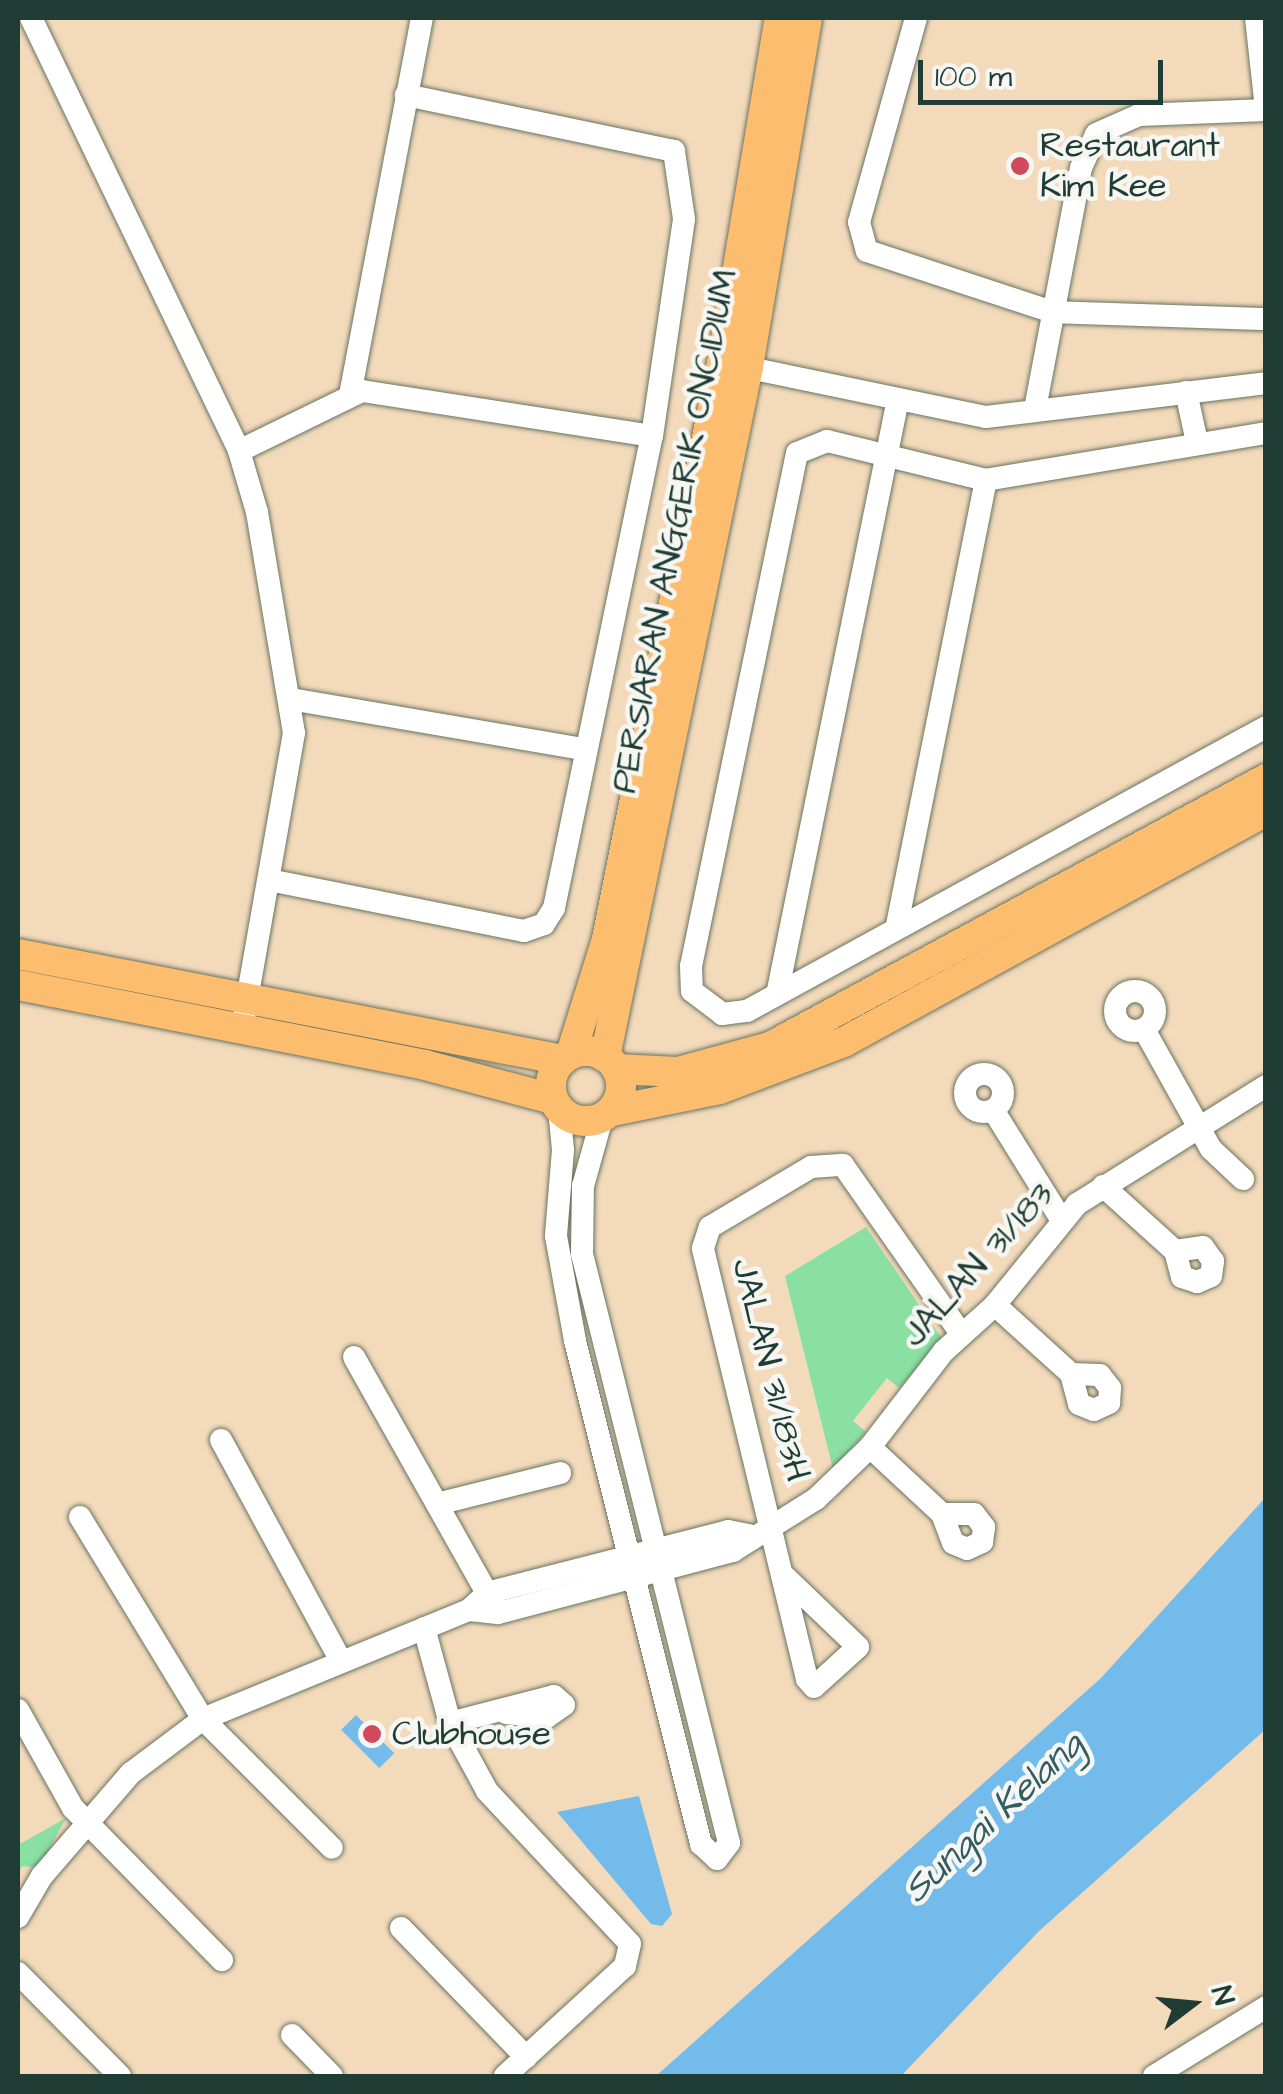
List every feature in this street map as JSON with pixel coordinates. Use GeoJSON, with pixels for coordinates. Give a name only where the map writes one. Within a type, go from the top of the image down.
{"type":"FeatureCollection","features":[{"type":"Feature","properties":{"kind":"main road","name":"PERSIARAN ANGGERIK ONCIDIUM"},"geometry":{"type":"LineString","coordinates":[[611,1063],[735,365],[780,18]]}},
{"type":"Feature","properties":{"kind":"main road","name":"PERSIARAN ANGGERIK ONCIDIUM"},"geometry":{"type":"LineString","coordinates":[[567,1057],[608,939],[735,365],[806,18]]}},
{"type":"Feature","properties":{"kind":"main road"},"geometry":{"type":"LineString","coordinates":[[18,985],[678,1072],[770,1047],[1266,778]]}},
{"type":"Feature","properties":{"kind":"main road"},"geometry":{"type":"LineString","coordinates":[[18,954],[556,1104],[578,1121],[720,1089],[844,1042],[1266,811]]}},
{"type":"Feature","properties":{"kind":"main road"},"geometry":{"type":"LineString","coordinates":[[556,1104],[553,1074],[567,1057]]}},
{"type":"Feature","properties":{"kind":"main road"},"geometry":{"type":"LineString","coordinates":[[607,1115],[621,1090],[611,1063]]}},
{"type":"Feature","properties":{"kind":"street"},"geometry":{"type":"LineString","coordinates":[[31,18],[240,451],[257,512],[294,733],[244,1014]]}},
{"type":"Feature","properties":{"kind":"street"},"geometry":{"type":"LineString","coordinates":[[350,394],[422,18]]}},
{"type":"Feature","properties":{"kind":"street"},"geometry":{"type":"LineString","coordinates":[[916,18],[859,222],[861,244],[1054,312],[1266,319]]}},
{"type":"Feature","properties":{"kind":"street"},"geometry":{"type":"LineString","coordinates":[[1035,409],[1080,168],[1096,134],[1139,116],[1266,109],[1256,18]]}},
{"type":"Feature","properties":{"kind":"street"},"geometry":{"type":"LineString","coordinates":[[269,880],[536,932],[554,908],[583,749],[652,436],[684,219],[674,151],[406,94]]}},
{"type":"Feature","properties":{"kind":"street"},"geometry":{"type":"LineString","coordinates":[[735,365],[986,417],[1266,383]]}},
{"type":"Feature","properties":{"kind":"street"},"geometry":{"type":"LineString","coordinates":[[240,451],[350,394],[374,392],[652,436]]}},
{"type":"Feature","properties":{"kind":"street"},"geometry":{"type":"LineString","coordinates":[[1186,392],[1197,442]]}},
{"type":"Feature","properties":{"kind":"street"},"geometry":{"type":"LineString","coordinates":[[778,990],[898,399]]}},
{"type":"Feature","properties":{"kind":"street"},"geometry":{"type":"LineString","coordinates":[[1266,433],[986,480],[827,441],[797,453],[691,966],[692,991],[722,1014],[746,1011],[778,990],[1266,727]]}},
{"type":"Feature","properties":{"kind":"street"},"geometry":{"type":"LineString","coordinates":[[898,926],[986,480]]}},
{"type":"Feature","properties":{"kind":"street"},"geometry":{"type":"LineString","coordinates":[[290,700],[583,749]]}},
{"type":"Feature","properties":{"kind":"street"},"geometry":{"type":"LineString","coordinates":[[1145,1032],[1211,1149],[1243,1179]]}},
{"type":"Feature","properties":{"kind":"street","name":"JALAN 31/183"},"geometry":{"type":"LineString","coordinates":[[424,1628],[493,1603],[774,1527],[816,1499],[870,1447],[960,1332],[995,1305],[1062,1219],[1103,1186],[1266,1086]]}},
{"type":"Feature","properties":{"kind":"street"},"geometry":{"type":"LineString","coordinates":[[556,1104],[563,1150],[556,1236],[701,1844],[717,1859],[729,1843],[582,1254],[583,1186],[607,1115]]}},
{"type":"Feature","properties":{"kind":"street"},"geometry":{"type":"LineString","coordinates":[[995,1112],[1062,1219]]}},
{"type":"Feature","properties":{"kind":"street","name":"JALAN 31/183H"},"geometry":{"type":"LineString","coordinates":[[774,1527],[703,1248],[716,1219],[811,1168],[843,1165],[960,1332]]}},
{"type":"Feature","properties":{"kind":"street"},"geometry":{"type":"LineString","coordinates":[[1103,1186],[1175,1251]]}},
{"type":"Feature","properties":{"kind":"street"},"geometry":{"type":"LineString","coordinates":[[995,1305],[1070,1374]]}},
{"type":"Feature","properties":{"kind":"street"},"geometry":{"type":"LineString","coordinates":[[354,1357],[493,1603]]}},
{"type":"Feature","properties":{"kind":"street"},"geometry":{"type":"LineString","coordinates":[[221,1440],[340,1659]]}},
{"type":"Feature","properties":{"kind":"street"},"geometry":{"type":"LineString","coordinates":[[870,1447],[942,1514]]}},
{"type":"Feature","properties":{"kind":"street"},"geometry":{"type":"LineString","coordinates":[[436,1504],[560,1473]]}},
{"type":"Feature","properties":{"kind":"street"},"geometry":{"type":"LineString","coordinates":[[80,1517],[204,1719],[332,1848]]}},
{"type":"Feature","properties":{"kind":"street"},"geometry":{"type":"LineString","coordinates":[[774,1527],[782,1574],[807,1679],[814,1687],[858,1646],[782,1574]]}},
{"type":"Feature","properties":{"kind":"street"},"geometry":{"type":"LineString","coordinates":[[18,1916],[88,1820],[130,1773],[204,1719],[340,1659],[424,1628],[450,1724],[487,1791],[630,1944],[625,1966],[506,2076]]}},
{"type":"Feature","properties":{"kind":"street"},"geometry":{"type":"LineString","coordinates":[[18,1710],[73,1808],[222,1960]]}},
{"type":"Feature","properties":{"kind":"street"},"geometry":{"type":"LineString","coordinates":[[450,1724],[506,1713]]}},
{"type":"Feature","properties":{"kind":"street"},"geometry":{"type":"LineString","coordinates":[[401,1928],[526,2057]]}},
{"type":"Feature","properties":{"kind":"street"},"geometry":{"type":"LineString","coordinates":[[18,1973],[120,2076]]}},
{"type":"Feature","properties":{"kind":"street"},"geometry":{"type":"LineString","coordinates":[[1154,2076],[1266,2007]]}},
{"type":"Feature","properties":{"kind":"street"},"geometry":{"type":"LineString","coordinates":[[292,2035],[332,2076]]}},
{"type":"Feature","properties":{"kind":"green space"},"geometry":{"type":"Polygon","coordinates":[[[866,1227],[943,1340],[899,1388],[887,1378],[853,1421],[866,1432],[833,1469],[785,1276],[866,1227]]]}},
{"type":"Feature","properties":{"kind":"green space"},"geometry":{"type":"Polygon","coordinates":[[[66,1818],[39,1868],[22,1866],[18,1874],[18,1845],[66,1818]]]}},
{"type":"Feature","properties":{"kind":"water","name":"Sungai Kelang"},"geometry":{"type":"Polygon","coordinates":[[[1265,1498],[1265,1730],[1039,1931],[901,2076],[656,2076],[1101,1678],[1265,1498]]]}},
{"type":"Feature","properties":{"kind":"water"},"geometry":{"type":"Polygon","coordinates":[[[356,1715],[394,1753],[379,1768],[341,1730],[356,1715]]]}},
{"type":"Feature","properties":{"kind":"water"},"geometry":{"type":"Polygon","coordinates":[[[639,1796],[672,1914],[662,1926],[651,1924],[557,1812],[639,1796]]]}},
{"type":"Feature","properties":{"kind":"place","name":"Restaurant Kim Kee"},"geometry":{"type":"Point","coordinates":[1020,166]}},
{"type":"Feature","properties":{"kind":"place","name":"Clubhouse"},"geometry":{"type":"Point","coordinates":[372,1734]}}]}
